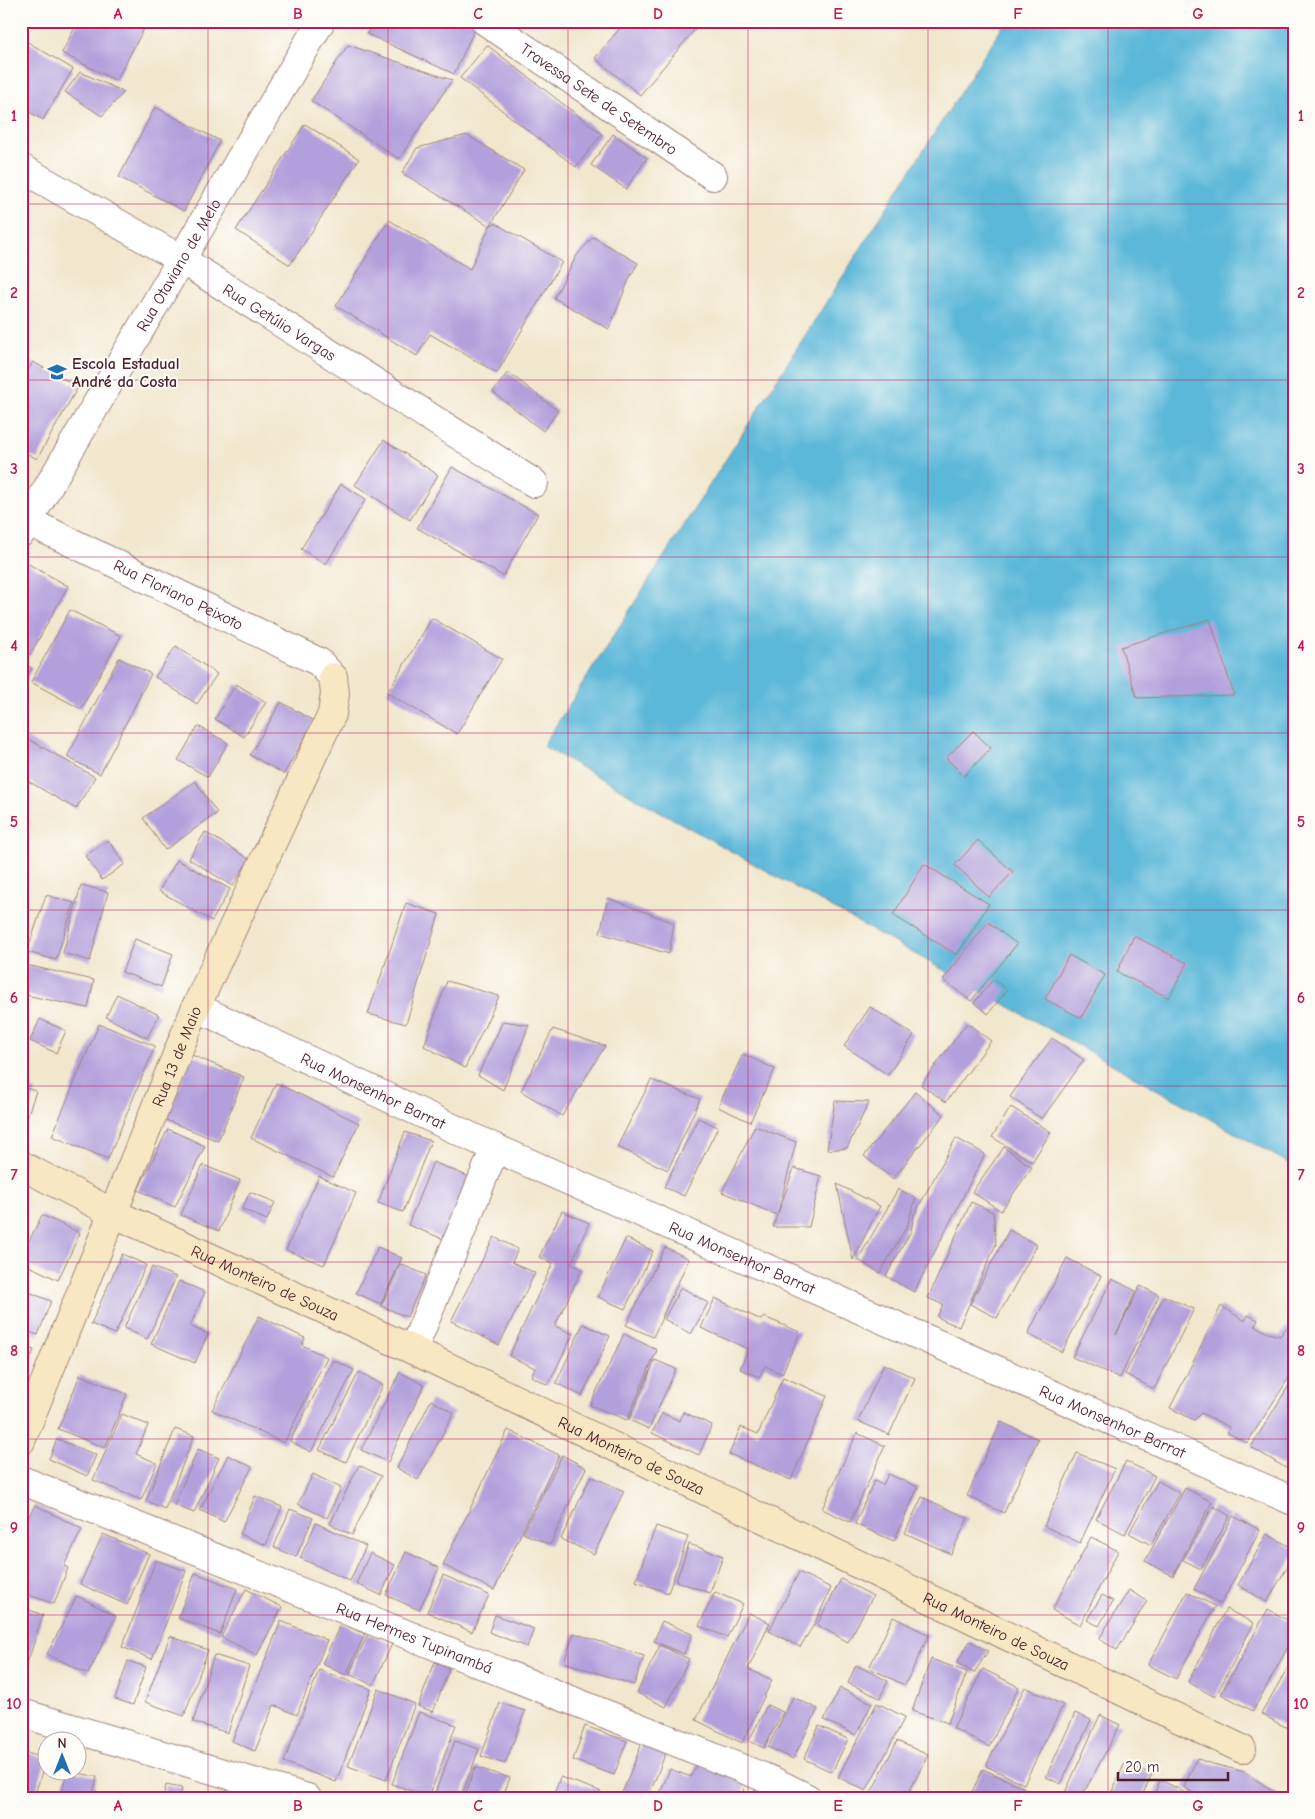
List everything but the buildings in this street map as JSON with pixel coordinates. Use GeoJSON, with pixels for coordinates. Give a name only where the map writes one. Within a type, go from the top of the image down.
{"type":"FeatureCollection","features":[{"type":"Feature","properties":{"kind":"street","name":"Rua Otaviano de Melo"},"geometry":{"type":"LineString","coordinates":[[24,524],[182,260],[321,21]]}},
{"type":"Feature","properties":{"kind":"street","name":"Travessa Sete de Setembro"},"geometry":{"type":"LineString","coordinates":[[485,21],[713,176]]}},
{"type":"Feature","properties":{"kind":"street","name":"Rua Getúlio Vargas"},"geometry":{"type":"LineString","coordinates":[[21,168],[182,260],[534,483]]}},
{"type":"Feature","properties":{"kind":"street","name":"Rua Floriano Peixoto"},"geometry":{"type":"LineString","coordinates":[[24,524],[319,662],[333,677]]}},
{"type":"Feature","properties":{"kind":"street","name":"Rua 13 de Maio"},"geometry":{"type":"LineString","coordinates":[[21,1441],[196,1007],[332,714],[335,694],[333,677]]}},
{"type":"Feature","properties":{"kind":"street","name":"Rua Monsenhor Barrat"},"geometry":{"type":"LineString","coordinates":[[196,1007],[496,1148],[1293,1501]]}},
{"type":"Feature","properties":{"kind":"street"},"geometry":{"type":"LineString","coordinates":[[413,1350],[496,1148]]}},
{"type":"Feature","properties":{"kind":"street","name":"Rua Monteiro de Souza"},"geometry":{"type":"LineString","coordinates":[[21,1165],[113,1213],[413,1350],[1242,1749]]}},
{"type":"Feature","properties":{"kind":"street","name":"Rua Hermes Tupinambá"},"geometry":{"type":"LineString","coordinates":[[21,1480],[764,1778],[807,1798]]}},
{"type":"Feature","properties":{"kind":"street"},"geometry":{"type":"LineString","coordinates":[[21,1713],[307,1798]]}},
{"type":"Feature","properties":{"kind":"water"},"geometry":{"type":"Polygon","coordinates":[[[1006,21],[1294,21],[1294,1166],[543,746],[1006,21]]]}},
{"type":"Feature","properties":{"kind":"place","name":"Escola Estadual André da Costa"},"geometry":{"type":"Point","coordinates":[57,372]}}]}
